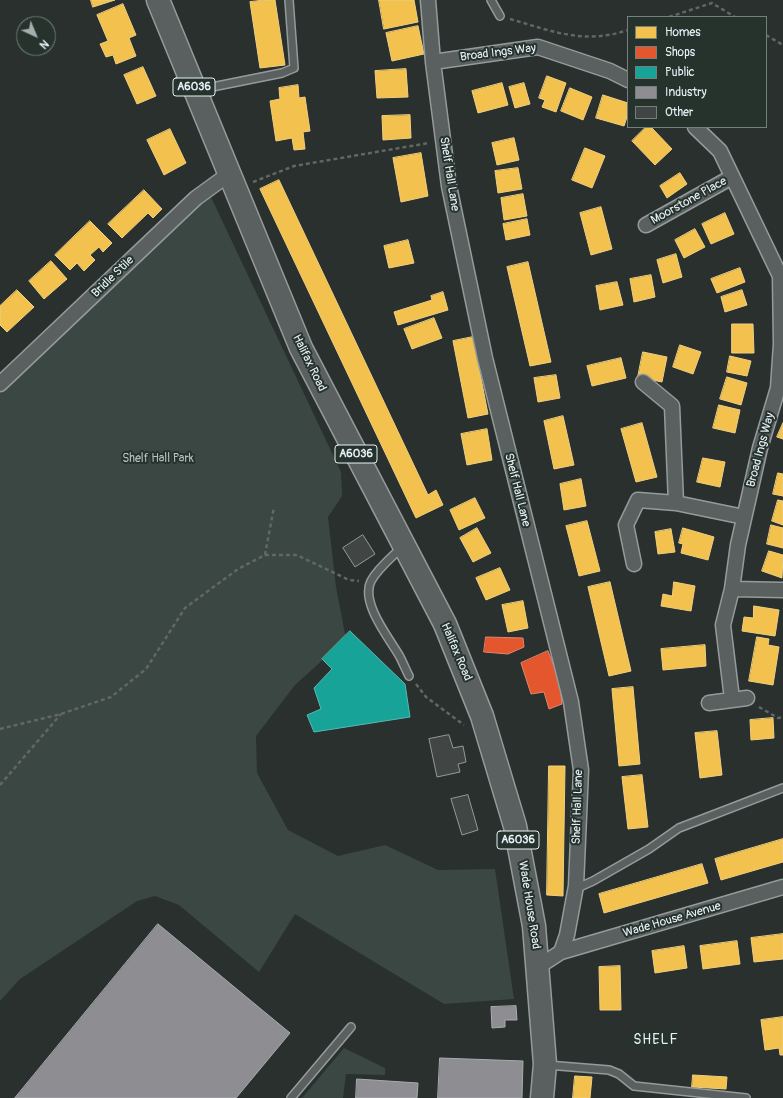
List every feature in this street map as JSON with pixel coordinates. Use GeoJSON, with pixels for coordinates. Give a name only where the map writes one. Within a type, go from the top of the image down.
{"type":"FeatureCollection","features":[{"type":"Feature","properties":{"kind":"highway","name":"Halifax Road"},"geometry":{"type":"LineString","coordinates":[[158,0],[301,348],[445,624],[485,724]]}},
{"type":"Feature","properties":{"kind":"highway","name":"Wade House Road"},"geometry":{"type":"LineString","coordinates":[[485,724],[515,826],[534,926],[545,1065],[542,1098]]}},
{"type":"Feature","properties":{"kind":"street","name":"Shelf Hall Lane"},"geometry":{"type":"LineString","coordinates":[[428,0],[433,62],[449,186],[485,358],[571,702],[581,770],[575,889],[567,935],[561,952]]}},
{"type":"Feature","properties":{"kind":"street","name":"Broad Ings Way"},"geometry":{"type":"LineString","coordinates":[[433,62],[538,47],[610,71],[627,80]]}},
{"type":"Feature","properties":{"kind":"street","name":"Broad Ings Way"},"geometry":{"type":"LineString","coordinates":[[696,128],[720,151],[732,177],[778,259],[780,276],[781,389],[760,448],[744,517],[732,589],[723,625],[732,699]]}},
{"type":"Feature","properties":{"kind":"street","name":"Moorstone Place"},"geometry":{"type":"LineString","coordinates":[[646,224],[732,177]]}},
{"type":"Feature","properties":{"kind":"street","name":"Bridle Stile"},"geometry":{"type":"LineString","coordinates":[[0,384],[196,198],[233,181]]}},
{"type":"Feature","properties":{"kind":"street"},"geometry":{"type":"LineString","coordinates":[[643,382],[672,406],[676,503]]}},
{"type":"Feature","properties":{"kind":"street"},"geometry":{"type":"LineString","coordinates":[[634,564],[626,525],[638,500],[676,503],[744,517]]}},
{"type":"Feature","properties":{"kind":"street"},"geometry":{"type":"LineString","coordinates":[[732,589],[783,590]]}},
{"type":"Feature","properties":{"kind":"street"},"geometry":{"type":"LineString","coordinates":[[709,703],[748,698]]}},
{"type":"Feature","properties":{"kind":"street","name":"Wade House Avenue"},"geometry":{"type":"LineString","coordinates":[[561,952],[783,887]]}},
{"type":"Feature","properties":{"kind":"street"},"geometry":{"type":"LineString","coordinates":[[538,967],[561,952]]}},
{"type":"Feature","properties":{"kind":"lane"},"geometry":{"type":"LineString","coordinates":[[195,90],[282,73],[294,68],[289,0]]}},
{"type":"Feature","properties":{"kind":"lane"},"geometry":{"type":"LineString","coordinates":[[491,0],[500,16]]}},
{"type":"Feature","properties":{"kind":"lane"},"geometry":{"type":"LineString","coordinates":[[404,546],[384,564],[370,583],[370,600],[377,620],[400,656],[409,676]]}},
{"type":"Feature","properties":{"kind":"lane"},"geometry":{"type":"LineString","coordinates":[[575,889],[593,881],[649,849],[679,828],[783,788]]}},
{"type":"Feature","properties":{"kind":"lane"},"geometry":{"type":"LineString","coordinates":[[291,1098],[351,1027]]}},
{"type":"Feature","properties":{"kind":"lane"},"geometry":{"type":"LineString","coordinates":[[545,1065],[609,1070],[618,1074],[634,1086],[645,1088],[746,1098]]}},
{"type":"Feature","properties":{"kind":"path"},"geometry":{"type":"LineString","coordinates":[[672,16],[712,3],[733,16]]}},
{"type":"Feature","properties":{"kind":"path"},"geometry":{"type":"LineString","coordinates":[[500,16],[573,37],[611,36],[627,30]]}},
{"type":"Feature","properties":{"kind":"path"},"geometry":{"type":"LineString","coordinates":[[767,36],[783,45]]}},
{"type":"Feature","properties":{"kind":"path"},"geometry":{"type":"LineString","coordinates":[[233,181],[294,166],[443,140]]}},
{"type":"Feature","properties":{"kind":"path"},"geometry":{"type":"LineString","coordinates":[[265,555],[274,507]]}},
{"type":"Feature","properties":{"kind":"path"},"geometry":{"type":"LineString","coordinates":[[0,729],[61,714],[111,697],[146,669],[185,608],[238,569],[265,555],[297,555],[349,580],[370,583]]}},
{"type":"Feature","properties":{"kind":"path"},"geometry":{"type":"LineString","coordinates":[[409,676],[426,697],[467,728],[485,724]]}},
{"type":"Feature","properties":{"kind":"path"},"geometry":{"type":"LineString","coordinates":[[748,698],[764,711],[778,718],[783,717]]}},
{"type":"Feature","properties":{"kind":"path"},"geometry":{"type":"LineString","coordinates":[[0,785],[61,714]]}},
{"type":"Feature","properties":{"kind":"green space","name":"Shelf Hall Park"},"geometry":{"type":"Polygon","coordinates":[[[210,195],[341,472],[342,496],[328,517],[336,587],[346,639],[295,685],[256,736],[257,773],[288,830],[338,856],[385,845],[438,870],[495,869],[514,999],[444,1004],[295,914],[259,972],[179,905],[155,896],[137,901],[20,979],[0,1001],[0,392],[210,195]]]}},
{"type":"Feature","properties":{"kind":"green space"},"geometry":{"type":"Polygon","coordinates":[[[344,1048],[385,1068],[385,1075],[346,1074],[343,1098],[302,1098],[344,1048]]]}},
{"type":"Feature","properties":{"kind":"building: Homes"},"geometry":{"type":"Polygon","coordinates":[[[91,0],[115,0],[93,7],[91,0]]]}},
{"type":"Feature","properties":{"kind":"building: Homes"},"geometry":{"type":"Polygon","coordinates":[[[275,0],[285,65],[260,68],[250,2],[275,0]]]}},
{"type":"Feature","properties":{"kind":"building: Homes"},"geometry":{"type":"Polygon","coordinates":[[[379,0],[414,0],[418,22],[384,29],[379,0]]]}},
{"type":"Feature","properties":{"kind":"building: Homes"},"geometry":{"type":"Polygon","coordinates":[[[123,4],[136,35],[129,38],[136,56],[116,64],[113,55],[106,57],[100,44],[108,41],[97,15],[123,4]]]}},
{"type":"Feature","properties":{"kind":"building: Homes"},"geometry":{"type":"Polygon","coordinates":[[[418,26],[424,54],[392,61],[386,33],[418,26]]]}},
{"type":"Feature","properties":{"kind":"building: Homes"},"geometry":{"type":"Polygon","coordinates":[[[143,67],[156,96],[137,104],[124,75],[143,67]]]}},
{"type":"Feature","properties":{"kind":"building: Homes"},"geometry":{"type":"Polygon","coordinates":[[[406,69],[408,97],[377,98],[375,71],[406,69]]]}},
{"type":"Feature","properties":{"kind":"building: Homes"},"geometry":{"type":"Polygon","coordinates":[[[547,76],[566,83],[556,112],[542,107],[545,100],[539,98],[547,76]]]}},
{"type":"Feature","properties":{"kind":"building: Homes"},"geometry":{"type":"Polygon","coordinates":[[[502,83],[508,105],[478,113],[472,91],[502,83]]]}},
{"type":"Feature","properties":{"kind":"building: Homes"},"geometry":{"type":"Polygon","coordinates":[[[524,83],[530,104],[515,108],[509,87],[524,83]]]}},
{"type":"Feature","properties":{"kind":"building: Homes"},"geometry":{"type":"Polygon","coordinates":[[[298,85],[299,98],[305,97],[310,131],[303,132],[305,149],[294,150],[292,138],[276,141],[270,101],[280,99],[279,88],[298,85]]]}},
{"type":"Feature","properties":{"kind":"building: Homes"},"geometry":{"type":"Polygon","coordinates":[[[570,88],[592,97],[583,120],[561,111],[570,88]]]}},
{"type":"Feature","properties":{"kind":"building: Homes"},"geometry":{"type":"Polygon","coordinates":[[[603,95],[627,103],[627,117],[624,126],[596,118],[603,95]]]}},
{"type":"Feature","properties":{"kind":"building: Homes"},"geometry":{"type":"Polygon","coordinates":[[[410,115],[411,138],[383,140],[382,116],[410,115]]]}},
{"type":"Feature","properties":{"kind":"building: Homes"},"geometry":{"type":"Polygon","coordinates":[[[645,128],[652,128],[672,149],[655,165],[632,141],[645,128]]]}},
{"type":"Feature","properties":{"kind":"building: Homes"},"geometry":{"type":"Polygon","coordinates":[[[170,129],[186,163],[164,175],[147,140],[170,129]]]}},
{"type":"Feature","properties":{"kind":"building: Homes"},"geometry":{"type":"Polygon","coordinates":[[[514,138],[519,160],[497,165],[492,143],[514,138]]]}},
{"type":"Feature","properties":{"kind":"building: Homes"},"geometry":{"type":"Polygon","coordinates":[[[585,148],[605,156],[592,188],[572,180],[585,148]]]}},
{"type":"Feature","properties":{"kind":"building: Homes"},"geometry":{"type":"Polygon","coordinates":[[[421,153],[428,196],[401,202],[393,158],[421,153]]]}},
{"type":"Feature","properties":{"kind":"building: Homes"},"geometry":{"type":"Polygon","coordinates":[[[518,168],[522,189],[498,193],[495,171],[518,168]]]}},
{"type":"Feature","properties":{"kind":"building: Homes"},"geometry":{"type":"Polygon","coordinates":[[[680,173],[687,184],[667,198],[660,186],[680,173]]]}},
{"type":"Feature","properties":{"kind":"building: Homes"},"geometry":{"type":"Polygon","coordinates":[[[279,180],[428,495],[436,490],[443,505],[416,518],[260,189],[279,180]]]}},
{"type":"Feature","properties":{"kind":"building: Homes"},"geometry":{"type":"Polygon","coordinates":[[[144,190],[162,209],[153,218],[148,213],[122,238],[108,224],[144,190]]]}},
{"type":"Feature","properties":{"kind":"building: Homes"},"geometry":{"type":"Polygon","coordinates":[[[523,194],[527,216],[504,220],[501,198],[523,194]]]}},
{"type":"Feature","properties":{"kind":"building: Homes"},"geometry":{"type":"Polygon","coordinates":[[[601,207],[612,249],[591,255],[580,213],[601,207]]]}},
{"type":"Feature","properties":{"kind":"building: Homes"},"geometry":{"type":"Polygon","coordinates":[[[725,213],[734,234],[711,244],[702,224],[725,213]]]}},
{"type":"Feature","properties":{"kind":"building: Homes"},"geometry":{"type":"Polygon","coordinates":[[[527,219],[530,235],[506,240],[503,224],[527,219]]]}},
{"type":"Feature","properties":{"kind":"building: Homes"},"geometry":{"type":"Polygon","coordinates":[[[90,221],[112,243],[103,252],[99,247],[90,255],[95,260],[84,271],[77,263],[70,270],[55,255],[90,221]]]}},
{"type":"Feature","properties":{"kind":"building: Homes"},"geometry":{"type":"Polygon","coordinates":[[[695,229],[705,247],[684,258],[675,240],[695,229]]]}},
{"type":"Feature","properties":{"kind":"building: Homes"},"geometry":{"type":"Polygon","coordinates":[[[408,240],[414,263],[389,268],[384,246],[408,240]]]}},
{"type":"Feature","properties":{"kind":"building: Homes"},"geometry":{"type":"Polygon","coordinates":[[[676,254],[682,277],[663,283],[657,260],[676,254]]]}},
{"type":"Feature","properties":{"kind":"building: Homes"},"geometry":{"type":"Polygon","coordinates":[[[51,261],[67,279],[44,299],[29,281],[51,261]]]}},
{"type":"Feature","properties":{"kind":"building: Homes"},"geometry":{"type":"Polygon","coordinates":[[[528,262],[551,362],[530,366],[507,267],[528,262]]]}},
{"type":"Feature","properties":{"kind":"building: Homes"},"geometry":{"type":"Polygon","coordinates":[[[740,268],[745,282],[717,293],[711,279],[740,268]]]}},
{"type":"Feature","properties":{"kind":"building: Homes"},"geometry":{"type":"Polygon","coordinates":[[[651,275],[655,297],[634,302],[630,279],[651,275]]]}},
{"type":"Feature","properties":{"kind":"building: Homes"},"geometry":{"type":"Polygon","coordinates":[[[617,282],[623,305],[600,310],[596,286],[617,282]]]}},
{"type":"Feature","properties":{"kind":"building: Homes"},"geometry":{"type":"Polygon","coordinates":[[[17,290],[34,307],[7,332],[0,325],[0,306],[17,290]]]}},
{"type":"Feature","properties":{"kind":"building: Homes"},"geometry":{"type":"Polygon","coordinates":[[[742,290],[747,305],[725,312],[721,297],[742,290]]]}},
{"type":"Feature","properties":{"kind":"building: Homes"},"geometry":{"type":"Polygon","coordinates":[[[443,292],[448,310],[398,325],[394,312],[432,300],[431,296],[443,292]]]}},
{"type":"Feature","properties":{"kind":"building: Homes"},"geometry":{"type":"Polygon","coordinates":[[[434,318],[442,338],[412,349],[404,329],[434,318]]]}},
{"type":"Feature","properties":{"kind":"building: Homes"},"geometry":{"type":"Polygon","coordinates":[[[732,324],[753,324],[754,353],[732,353],[732,324]]]}},
{"type":"Feature","properties":{"kind":"building: Homes"},"geometry":{"type":"Polygon","coordinates":[[[473,337],[488,414],[468,418],[453,341],[473,337]]]}},
{"type":"Feature","properties":{"kind":"building: Homes"},"geometry":{"type":"Polygon","coordinates":[[[680,345],[701,352],[693,374],[673,367],[680,345]]]}},
{"type":"Feature","properties":{"kind":"building: Homes"},"geometry":{"type":"Polygon","coordinates":[[[643,352],[667,357],[662,382],[638,377],[643,352]]]}},
{"type":"Feature","properties":{"kind":"building: Homes"},"geometry":{"type":"Polygon","coordinates":[[[730,356],[751,361],[747,376],[727,372],[730,356]]]}},
{"type":"Feature","properties":{"kind":"building: Homes"},"geometry":{"type":"Polygon","coordinates":[[[621,358],[626,378],[592,386],[587,366],[621,358]]]}},
{"type":"Feature","properties":{"kind":"building: Homes"},"geometry":{"type":"Polygon","coordinates":[[[556,375],[560,398],[538,402],[534,378],[556,375]]]}},
{"type":"Feature","properties":{"kind":"building: Homes"},"geometry":{"type":"Polygon","coordinates":[[[727,377],[747,383],[741,405],[720,399],[727,377]]]}},
{"type":"Feature","properties":{"kind":"building: Homes"},"geometry":{"type":"Polygon","coordinates":[[[719,405],[740,410],[735,433],[713,428],[719,405]]]}},
{"type":"Feature","properties":{"kind":"building: Homes"},"geometry":{"type":"Polygon","coordinates":[[[563,416],[574,465],[554,469],[544,421],[563,416]]]}},
{"type":"Feature","properties":{"kind":"building: Homes"},"geometry":{"type":"Polygon","coordinates":[[[642,423],[657,477],[636,482],[621,429],[642,423]]]}},
{"type":"Feature","properties":{"kind":"building: Homes"},"geometry":{"type":"Polygon","coordinates":[[[783,423],[783,439],[777,437],[783,423]]]}},
{"type":"Feature","properties":{"kind":"building: Homes"},"geometry":{"type":"Polygon","coordinates":[[[487,429],[492,460],[467,465],[461,434],[487,429]]]}},
{"type":"Feature","properties":{"kind":"building: Homes"},"geometry":{"type":"Polygon","coordinates":[[[703,458],[725,462],[720,487],[697,482],[703,458]]]}},
{"type":"Feature","properties":{"kind":"building: Homes"},"geometry":{"type":"Polygon","coordinates":[[[778,473],[783,474],[783,496],[773,494],[778,473]]]}},
{"type":"Feature","properties":{"kind":"building: Homes"},"geometry":{"type":"Polygon","coordinates":[[[581,479],[586,506],[564,510],[560,484],[581,479]]]}},
{"type":"Feature","properties":{"kind":"building: Homes"},"geometry":{"type":"Polygon","coordinates":[[[475,498],[485,518],[459,530],[450,510],[475,498]]]}},
{"type":"Feature","properties":{"kind":"building: Homes"},"geometry":{"type":"Polygon","coordinates":[[[778,500],[783,501],[783,525],[772,521],[778,500]]]}},
{"type":"Feature","properties":{"kind":"building: Homes"},"geometry":{"type":"Polygon","coordinates":[[[587,521],[600,571],[579,576],[566,526],[587,521]]]}},
{"type":"Feature","properties":{"kind":"building: Homes"},"geometry":{"type":"Polygon","coordinates":[[[771,525],[783,528],[783,548],[767,544],[771,525]]]}},
{"type":"Feature","properties":{"kind":"building: Homes"},"geometry":{"type":"Polygon","coordinates":[[[477,528],[491,553],[473,562],[460,538],[477,528]]]}},
{"type":"Feature","properties":{"kind":"building: Homes"},"geometry":{"type":"Polygon","coordinates":[[[683,528],[714,537],[708,560],[681,553],[683,544],[679,543],[683,528]]]}},
{"type":"Feature","properties":{"kind":"building: Homes"},"geometry":{"type":"Polygon","coordinates":[[[671,529],[675,552],[658,554],[655,532],[671,529]]]}},
{"type":"Feature","properties":{"kind":"building: Homes"},"geometry":{"type":"Polygon","coordinates":[[[769,551],[783,555],[782,578],[762,571],[769,551]]]}},
{"type":"Feature","properties":{"kind":"building: Homes"},"geometry":{"type":"Polygon","coordinates":[[[500,568],[510,590],[486,600],[476,578],[500,568]]]}},
{"type":"Feature","properties":{"kind":"building: Homes"},"geometry":{"type":"Polygon","coordinates":[[[610,582],[631,671],[609,676],[588,587],[610,582]]]}},
{"type":"Feature","properties":{"kind":"building: Homes"},"geometry":{"type":"Polygon","coordinates":[[[674,582],[695,586],[691,611],[661,606],[663,594],[672,596],[674,582]]]}},
{"type":"Feature","properties":{"kind":"building: Homes"},"geometry":{"type":"Polygon","coordinates":[[[523,601],[528,628],[508,632],[502,605],[523,601]]]}},
{"type":"Feature","properties":{"kind":"building: Homes"},"geometry":{"type":"Polygon","coordinates":[[[754,606],[779,610],[775,636],[742,631],[744,617],[753,618],[754,606]]]}},
{"type":"Feature","properties":{"kind":"building: Homes"},"geometry":{"type":"Polygon","coordinates":[[[757,637],[769,639],[768,645],[779,647],[773,685],[749,681],[757,637]]]}},
{"type":"Feature","properties":{"kind":"building: Homes"},"geometry":{"type":"Polygon","coordinates":[[[705,645],[706,666],[663,670],[661,649],[705,645]]]}},
{"type":"Feature","properties":{"kind":"building: Homes"},"geometry":{"type":"Polygon","coordinates":[[[633,687],[640,764],[619,766],[612,689],[633,687]]]}},
{"type":"Feature","properties":{"kind":"building: Homes"},"geometry":{"type":"Polygon","coordinates":[[[773,718],[774,738],[751,740],[750,720],[773,718]]]}},
{"type":"Feature","properties":{"kind":"building: Homes"},"geometry":{"type":"Polygon","coordinates":[[[717,731],[722,775],[700,778],[695,733],[717,731]]]}},
{"type":"Feature","properties":{"kind":"building: Homes"},"geometry":{"type":"Polygon","coordinates":[[[549,766],[565,766],[563,896],[547,895],[549,766]]]}},
{"type":"Feature","properties":{"kind":"building: Homes"},"geometry":{"type":"Polygon","coordinates":[[[642,775],[648,827],[628,829],[622,777],[642,775]]]}},
{"type":"Feature","properties":{"kind":"building: Homes"},"geometry":{"type":"Polygon","coordinates":[[[783,839],[783,862],[721,880],[715,859],[783,839]]]}},
{"type":"Feature","properties":{"kind":"building: Homes"},"geometry":{"type":"Polygon","coordinates":[[[702,864],[708,883],[604,913],[599,894],[702,864]]]}},
{"type":"Feature","properties":{"kind":"building: Homes"},"geometry":{"type":"Polygon","coordinates":[[[783,934],[783,959],[754,962],[751,938],[783,934]]]}},
{"type":"Feature","properties":{"kind":"building: Homes"},"geometry":{"type":"Polygon","coordinates":[[[737,941],[740,964],[703,969],[700,946],[737,941]]]}},
{"type":"Feature","properties":{"kind":"building: Homes"},"geometry":{"type":"Polygon","coordinates":[[[684,946],[687,968],[655,973],[652,951],[684,946]]]}},
{"type":"Feature","properties":{"kind":"building: Homes"},"geometry":{"type":"Polygon","coordinates":[[[620,966],[621,1010],[600,1010],[599,967],[620,966]]]}},
{"type":"Feature","properties":{"kind":"building: Homes"},"geometry":{"type":"Polygon","coordinates":[[[783,1017],[783,1055],[780,1055],[779,1048],[765,1050],[761,1020],[783,1017]]]}},
{"type":"Feature","properties":{"kind":"building: Homes"},"geometry":{"type":"Polygon","coordinates":[[[693,1075],[727,1077],[726,1089],[692,1087],[693,1075]]]}},
{"type":"Feature","properties":{"kind":"building: Homes"},"geometry":{"type":"Polygon","coordinates":[[[575,1076],[592,1077],[590,1098],[573,1098],[575,1076]]]}},
{"type":"Feature","properties":{"kind":"building: Shops"},"geometry":{"type":"Polygon","coordinates":[[[486,637],[523,638],[524,647],[508,654],[484,652],[486,637]]]}},
{"type":"Feature","properties":{"kind":"building: Shops"},"geometry":{"type":"Polygon","coordinates":[[[548,651],[559,679],[562,704],[549,709],[544,692],[531,694],[521,663],[548,651]]]}},
{"type":"Feature","properties":{"kind":"building: Public"},"geometry":{"type":"Polygon","coordinates":[[[350,631],[405,684],[410,717],[314,732],[307,715],[321,709],[314,688],[332,669],[322,659],[350,631]]]}},
{"type":"Feature","properties":{"kind":"building: Industry"},"geometry":{"type":"Polygon","coordinates":[[[158,924],[290,1033],[236,1098],[15,1098],[158,924]]]}},
{"type":"Feature","properties":{"kind":"building: Industry"},"geometry":{"type":"Polygon","coordinates":[[[516,1006],[517,1020],[505,1020],[505,1027],[492,1028],[491,1007],[516,1006]]]}},
{"type":"Feature","properties":{"kind":"building: Industry"},"geometry":{"type":"Polygon","coordinates":[[[440,1058],[523,1061],[522,1098],[438,1098],[440,1058]]]}},
{"type":"Feature","properties":{"kind":"building: Industry"},"geometry":{"type":"Polygon","coordinates":[[[357,1079],[418,1083],[417,1098],[356,1098],[357,1079]]]}},
{"type":"Feature","properties":{"kind":"building: Other"},"geometry":{"type":"Polygon","coordinates":[[[363,535],[375,554],[355,567],[343,548],[363,535]]]}},
{"type":"Feature","properties":{"kind":"building: Other"},"geometry":{"type":"Polygon","coordinates":[[[449,735],[453,748],[463,746],[466,762],[458,764],[460,772],[437,777],[429,739],[449,735]]]}},
{"type":"Feature","properties":{"kind":"building: Other"},"geometry":{"type":"Polygon","coordinates":[[[468,795],[478,830],[462,835],[451,799],[468,795]]]}},
{"type":"Feature","properties":{"kind":"district","name":"SHELF"},"geometry":{"type":"Point","coordinates":[656,1040]}}]}
